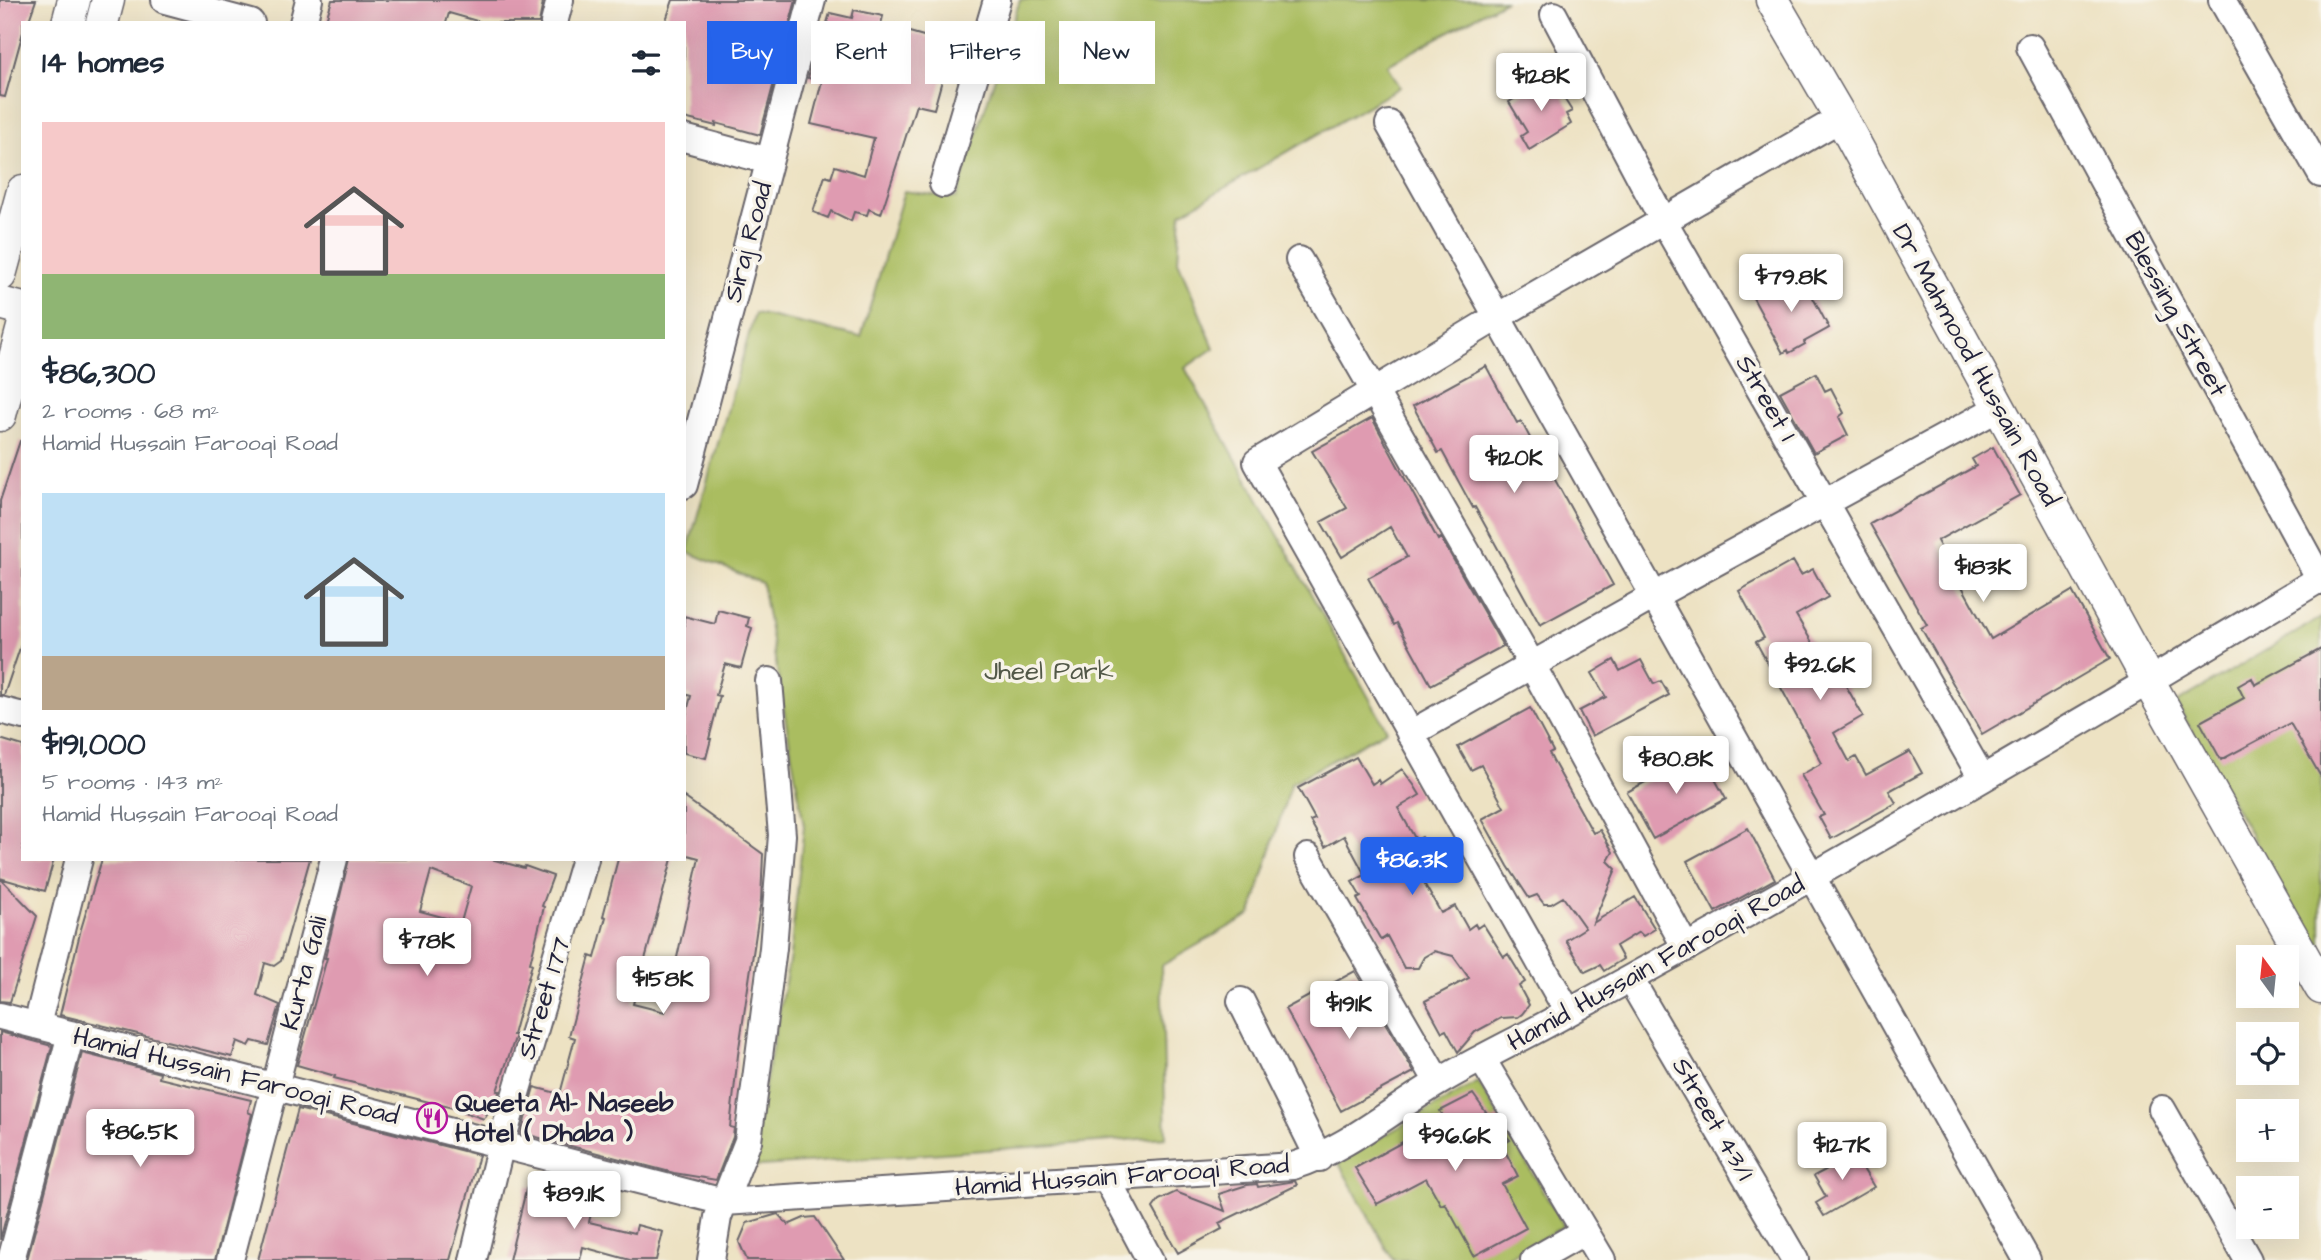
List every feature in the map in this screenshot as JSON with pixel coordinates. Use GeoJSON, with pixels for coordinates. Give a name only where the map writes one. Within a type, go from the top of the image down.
{"type":"FeatureCollection","features":[{"type":"Feature","properties":{"kind":"main road"},"geometry":{"type":"LineString","coordinates":[[69,21],[74,0]]}},
{"type":"Feature","properties":{"kind":"main road"},"geometry":{"type":"LineString","coordinates":[[103,21],[108,0]]}},
{"type":"Feature","properties":{"kind":"main road","name":"Dr Mahmood Hussain Road"},"geometry":{"type":"LineString","coordinates":[[1772,0],[1841,118],[2149,682],[2321,988]]}},
{"type":"Feature","properties":{"kind":"main road"},"geometry":{"type":"LineString","coordinates":[[0,275],[21,198]]}},
{"type":"Feature","properties":{"kind":"main road"},"geometry":{"type":"LineString","coordinates":[[0,303],[21,308]]}},
{"type":"Feature","properties":{"kind":"main road"},"geometry":{"type":"LineString","coordinates":[[0,415],[16,341]]}},
{"type":"Feature","properties":{"kind":"street"},"geometry":{"type":"LineString","coordinates":[[165,0],[244,21]]}},
{"type":"Feature","properties":{"kind":"street"},"geometry":{"type":"LineString","coordinates":[[304,21],[309,0]]}},
{"type":"Feature","properties":{"kind":"street"},"geometry":{"type":"LineString","coordinates":[[555,21],[560,0]]}},
{"type":"Feature","properties":{"kind":"street","name":"Siraj Road"},"geometry":{"type":"LineString","coordinates":[[686,477],[813,0]]}},
{"type":"Feature","properties":{"kind":"street"},"geometry":{"type":"LineString","coordinates":[[943,184],[997,0]]}},
{"type":"Feature","properties":{"kind":"street"},"geometry":{"type":"LineString","coordinates":[[2222,0],[2321,174]]}},
{"type":"Feature","properties":{"kind":"street","name":"Street 1"},"geometry":{"type":"LineString","coordinates":[[1554,15],[1663,220],[1982,778]]}},
{"type":"Feature","properties":{"kind":"street","name":"Blessing Street"},"geometry":{"type":"LineString","coordinates":[[2030,47],[2321,580]]}},
{"type":"Feature","properties":{"kind":"street"},"geometry":{"type":"LineString","coordinates":[[1568,1012],[1257,462],[1496,317],[1841,118]]}},
{"type":"Feature","properties":{"kind":"street"},"geometry":{"type":"LineString","coordinates":[[1389,124],[2027,1260]]}},
{"type":"Feature","properties":{"kind":"street"},"geometry":{"type":"LineString","coordinates":[[686,139],[769,161]]}},
{"type":"Feature","properties":{"kind":"street"},"geometry":{"type":"LineString","coordinates":[[1299,260],[1532,665],[1686,948]]}},
{"type":"Feature","properties":{"kind":"street"},"geometry":{"type":"LineString","coordinates":[[1410,734],[1654,596],[2000,407]]}},
{"type":"Feature","properties":{"kind":"street","name":"Hamid Hussain Farooqi Road"},"geometry":{"type":"LineString","coordinates":[[0,1016],[724,1202],[1293,1166],[1319,1158],[1438,1082],[1630,979],[1811,877],[2321,580]]}},
{"type":"Feature","properties":{"kind":"street"},"geometry":{"type":"LineString","coordinates":[[714,1258],[718,1217],[748,1141],[773,948],[782,835],[769,681]]}},
{"type":"Feature","properties":{"kind":"street"},"geometry":{"type":"LineString","coordinates":[[0,710],[21,715]]}},
{"type":"Feature","properties":{"kind":"street"},"geometry":{"type":"LineString","coordinates":[[1308,857],[1438,1082]]}},
{"type":"Feature","properties":{"kind":"street"},"geometry":{"type":"LineString","coordinates":[[37,1025],[78,861]]}},
{"type":"Feature","properties":{"kind":"street","name":"Kurta Gali"},"geometry":{"type":"LineString","coordinates":[[230,1260],[333,861]]}},
{"type":"Feature","properties":{"kind":"street","name":"Street 177"},"geometry":{"type":"LineString","coordinates":[[473,1260],[501,1144],[582,861]]}},
{"type":"Feature","properties":{"kind":"street","name":"Street 43/1"},"geometry":{"type":"LineString","coordinates":[[1630,979],[1795,1260]]}},
{"type":"Feature","properties":{"kind":"street"},"geometry":{"type":"LineString","coordinates":[[1241,1001],[1319,1158]]}},
{"type":"Feature","properties":{"kind":"street"},"geometry":{"type":"LineString","coordinates":[[11,1260],[71,1034]]}},
{"type":"Feature","properties":{"kind":"street"},"geometry":{"type":"LineString","coordinates":[[1482,1059],[1602,1260]]}},
{"type":"Feature","properties":{"kind":"street"},"geometry":{"type":"LineString","coordinates":[[2162,1109],[2248,1260]]}},
{"type":"Feature","properties":{"kind":"street"},"geometry":{"type":"LineString","coordinates":[[1107,1179],[1150,1260]]}},
{"type":"Feature","properties":{"kind":"street"},"geometry":{"type":"LineString","coordinates":[[1534,1260],[1585,1231]]}},
{"type":"Feature","properties":{"kind":"green space","name":"Jheel Park"},"geometry":{"type":"Polygon","coordinates":[[[1020,0],[1506,0],[1388,65],[1400,87],[1181,213],[1178,261],[1214,348],[1185,368],[1387,730],[1291,783],[1251,914],[1161,966],[1166,1137],[749,1167],[790,956],[804,826],[762,583],[687,552],[755,313],[861,337],[904,191],[956,198],[993,84],[1045,84],[1045,21],[1013,21],[1020,0]]]}},
{"type":"Feature","properties":{"kind":"green space"},"geometry":{"type":"Polygon","coordinates":[[[2321,618],[2321,959],[2176,703],[2321,618]]]}},
{"type":"Feature","properties":{"kind":"green space"},"geometry":{"type":"Polygon","coordinates":[[[1478,1082],[1564,1226],[1504,1260],[1393,1260],[1338,1162],[1478,1082]]]}},
{"type":"Feature","properties":{"kind":"building"},"geometry":{"type":"Polygon","coordinates":[[[0,0],[36,0],[29,21],[21,21],[21,39],[5,97],[0,96],[0,0]]]}},
{"type":"Feature","properties":{"kind":"building"},"geometry":{"type":"Polygon","coordinates":[[[332,0],[543,2],[539,21],[477,21],[449,13],[447,21],[326,21],[332,0]]]}},
{"type":"Feature","properties":{"kind":"building"},"geometry":{"type":"Polygon","coordinates":[[[673,0],[796,0],[790,21],[707,21],[707,84],[774,84],[760,135],[716,123],[716,126],[686,118],[686,21],[666,21],[673,0]]]}},
{"type":"Feature","properties":{"kind":"building"},"geometry":{"type":"Polygon","coordinates":[[[854,10],[883,16],[882,21],[828,21],[830,13],[852,18],[854,10]]]}},
{"type":"Feature","properties":{"kind":"building"},"geometry":{"type":"Polygon","coordinates":[[[911,32],[925,36],[925,84],[941,84],[934,109],[916,105],[881,214],[869,209],[867,215],[854,212],[851,221],[831,211],[828,218],[813,212],[825,176],[831,178],[835,166],[864,175],[874,138],[811,124],[821,84],[911,84],[911,32]]]}},
{"type":"Feature","properties":{"kind":"building"},"geometry":{"type":"Polygon","coordinates":[[[1553,81],[1572,111],[1566,114],[1571,124],[1529,150],[1521,136],[1527,132],[1509,102],[1536,85],[1539,90],[1553,81]]]}},
{"type":"Feature","properties":{"kind":"building"},"geometry":{"type":"Polygon","coordinates":[[[1801,275],[1829,328],[1789,353],[1788,350],[1783,353],[1752,296],[1779,282],[1781,286],[1801,275]]]}},
{"type":"Feature","properties":{"kind":"building"},"geometry":{"type":"Polygon","coordinates":[[[1486,366],[1517,423],[1521,421],[1613,585],[1540,625],[1475,507],[1473,508],[1442,451],[1438,453],[1413,406],[1486,366]]]}},
{"type":"Feature","properties":{"kind":"building"},"geometry":{"type":"Polygon","coordinates":[[[1816,373],[1825,391],[1831,388],[1844,413],[1839,417],[1848,435],[1814,453],[1780,392],[1816,373]]]}},
{"type":"Feature","properties":{"kind":"building"},"geometry":{"type":"Polygon","coordinates":[[[1372,418],[1438,540],[1441,538],[1503,646],[1431,685],[1397,623],[1394,625],[1368,578],[1407,557],[1390,527],[1342,557],[1321,522],[1347,508],[1312,451],[1372,418]]]}},
{"type":"Feature","properties":{"kind":"building"},"geometry":{"type":"Polygon","coordinates":[[[21,441],[21,645],[4,695],[0,695],[0,501],[21,441]]]}},
{"type":"Feature","properties":{"kind":"building"},"geometry":{"type":"Polygon","coordinates":[[[1993,447],[2020,495],[1937,541],[1991,639],[2072,591],[2110,659],[1982,734],[1921,628],[1927,625],[1870,524],[1976,466],[1972,459],[1993,447]]]}},
{"type":"Feature","properties":{"kind":"building"},"geometry":{"type":"Polygon","coordinates":[[[1793,561],[1801,575],[1813,569],[1828,597],[1796,615],[1817,651],[1824,647],[1863,716],[1834,733],[1849,761],[1856,757],[1866,775],[1910,751],[1922,773],[1889,791],[1896,803],[1831,839],[1819,817],[1824,815],[1801,775],[1822,763],[1756,642],[1764,638],[1739,591],[1793,561]]]}},
{"type":"Feature","properties":{"kind":"building"},"geometry":{"type":"Polygon","coordinates":[[[718,610],[749,618],[747,626],[752,628],[741,668],[725,664],[716,695],[720,696],[706,758],[686,753],[686,715],[691,696],[686,695],[686,617],[715,624],[718,610]]]}},
{"type":"Feature","properties":{"kind":"building"},"geometry":{"type":"Polygon","coordinates":[[[2321,649],[2321,777],[2290,723],[2221,760],[2200,722],[2244,698],[2238,686],[2252,678],[2255,685],[2321,649]]]}},
{"type":"Feature","properties":{"kind":"building"},"geometry":{"type":"Polygon","coordinates":[[[1614,660],[1620,671],[1641,660],[1654,684],[1661,681],[1669,695],[1592,736],[1579,711],[1606,697],[1592,673],[1614,660]]]}},
{"type":"Feature","properties":{"kind":"building"},"geometry":{"type":"Polygon","coordinates":[[[1530,708],[1553,751],[1549,753],[1553,761],[1593,833],[1600,830],[1613,852],[1608,861],[1616,869],[1593,923],[1635,897],[1655,929],[1643,936],[1639,932],[1616,946],[1623,959],[1604,971],[1600,965],[1585,972],[1566,940],[1585,928],[1563,897],[1551,904],[1544,904],[1537,895],[1529,898],[1508,866],[1482,819],[1504,807],[1481,765],[1471,770],[1458,747],[1530,708]]]}},
{"type":"Feature","properties":{"kind":"building"},"geometry":{"type":"Polygon","coordinates":[[[0,739],[21,745],[21,861],[53,861],[45,891],[0,878],[0,739]]]}},
{"type":"Feature","properties":{"kind":"building"},"geometry":{"type":"Polygon","coordinates":[[[1700,752],[1726,799],[1653,839],[1627,792],[1700,752]]]}},
{"type":"Feature","properties":{"kind":"building"},"geometry":{"type":"Polygon","coordinates":[[[1356,757],[1372,784],[1378,780],[1380,784],[1402,769],[1420,795],[1398,808],[1416,840],[1422,837],[1435,859],[1417,871],[1441,913],[1455,906],[1468,929],[1475,924],[1477,928],[1483,924],[1504,957],[1508,954],[1525,982],[1519,986],[1529,1005],[1522,1014],[1518,1017],[1501,1018],[1475,1032],[1458,1052],[1446,1030],[1442,1032],[1425,1001],[1469,978],[1453,956],[1434,951],[1424,957],[1418,968],[1404,968],[1387,936],[1381,940],[1357,899],[1361,897],[1352,882],[1365,875],[1344,836],[1325,847],[1310,821],[1315,819],[1298,788],[1356,757]]]}},
{"type":"Feature","properties":{"kind":"building"},"geometry":{"type":"Polygon","coordinates":[[[686,798],[763,854],[761,900],[730,1127],[734,1128],[733,1137],[716,1180],[674,1173],[521,1133],[534,1087],[560,1094],[575,1038],[569,1036],[590,956],[595,958],[617,861],[671,861],[633,1004],[665,1012],[699,858],[686,855],[686,798]]]}},
{"type":"Feature","properties":{"kind":"building"},"geometry":{"type":"Polygon","coordinates":[[[1748,828],[1775,879],[1715,912],[1687,861],[1748,828]]]}},
{"type":"Feature","properties":{"kind":"building"},"geometry":{"type":"Polygon","coordinates":[[[101,861],[309,861],[281,961],[274,966],[265,963],[257,995],[280,1005],[268,1045],[252,1041],[249,1046],[237,1041],[232,1057],[60,1015],[101,861]]]}},
{"type":"Feature","properties":{"kind":"building"},"geometry":{"type":"Polygon","coordinates":[[[349,861],[498,861],[524,868],[525,866],[553,876],[542,906],[544,907],[530,963],[532,964],[513,1035],[516,1035],[497,1091],[500,1091],[484,1119],[453,1108],[334,1078],[335,1076],[297,1065],[327,958],[349,861]],[[431,871],[420,911],[461,922],[471,886],[431,871]]]}},
{"type":"Feature","properties":{"kind":"building"},"geometry":{"type":"Polygon","coordinates":[[[0,878],[37,916],[10,1002],[0,1001],[0,878]]]}},
{"type":"Feature","properties":{"kind":"building"},"geometry":{"type":"Polygon","coordinates":[[[1355,971],[1414,1072],[1341,1111],[1285,1009],[1355,971]]]}},
{"type":"Feature","properties":{"kind":"building"},"geometry":{"type":"Polygon","coordinates":[[[0,1032],[52,1046],[0,1240],[0,1032]]]}},
{"type":"Feature","properties":{"kind":"building"},"geometry":{"type":"Polygon","coordinates":[[[82,1053],[160,1073],[159,1078],[251,1100],[248,1112],[252,1114],[215,1260],[27,1260],[82,1053]]]}},
{"type":"Feature","properties":{"kind":"building"},"geometry":{"type":"Polygon","coordinates":[[[1473,1094],[1492,1121],[1498,1117],[1507,1131],[1504,1133],[1510,1140],[1502,1145],[1518,1176],[1502,1184],[1526,1228],[1474,1256],[1445,1203],[1441,1205],[1426,1178],[1377,1204],[1355,1168],[1445,1119],[1440,1111],[1473,1094]]]}},
{"type":"Feature","properties":{"kind":"building"},"geometry":{"type":"Polygon","coordinates":[[[298,1109],[479,1155],[450,1260],[258,1260],[298,1109]]]}},
{"type":"Feature","properties":{"kind":"building"},"geometry":{"type":"Polygon","coordinates":[[[1850,1147],[1874,1187],[1824,1216],[1816,1203],[1826,1197],[1814,1176],[1833,1166],[1829,1159],[1850,1147]]]}},
{"type":"Feature","properties":{"kind":"building"},"geometry":{"type":"Polygon","coordinates":[[[1295,1181],[1297,1185],[1219,1223],[1222,1229],[1178,1253],[1153,1208],[1159,1200],[1176,1192],[1225,1211],[1219,1194],[1247,1185],[1257,1184],[1258,1187],[1295,1181]]]}},
{"type":"Feature","properties":{"kind":"building"},"geometry":{"type":"Polygon","coordinates":[[[527,1186],[594,1201],[589,1222],[635,1233],[637,1225],[663,1232],[656,1260],[630,1260],[583,1247],[580,1260],[509,1260],[527,1186]]]}},
{"type":"Feature","properties":{"kind":"building"},"geometry":{"type":"Polygon","coordinates":[[[778,1214],[788,1225],[804,1218],[815,1217],[844,1260],[747,1260],[739,1242],[747,1223],[778,1214]]]}},
{"type":"Feature","properties":{"kind":"place","name":"Queeta Al- Naseeb Hotel ( Dhaba )"},"geometry":{"type":"Point","coordinates":[432,1118]}}]}
